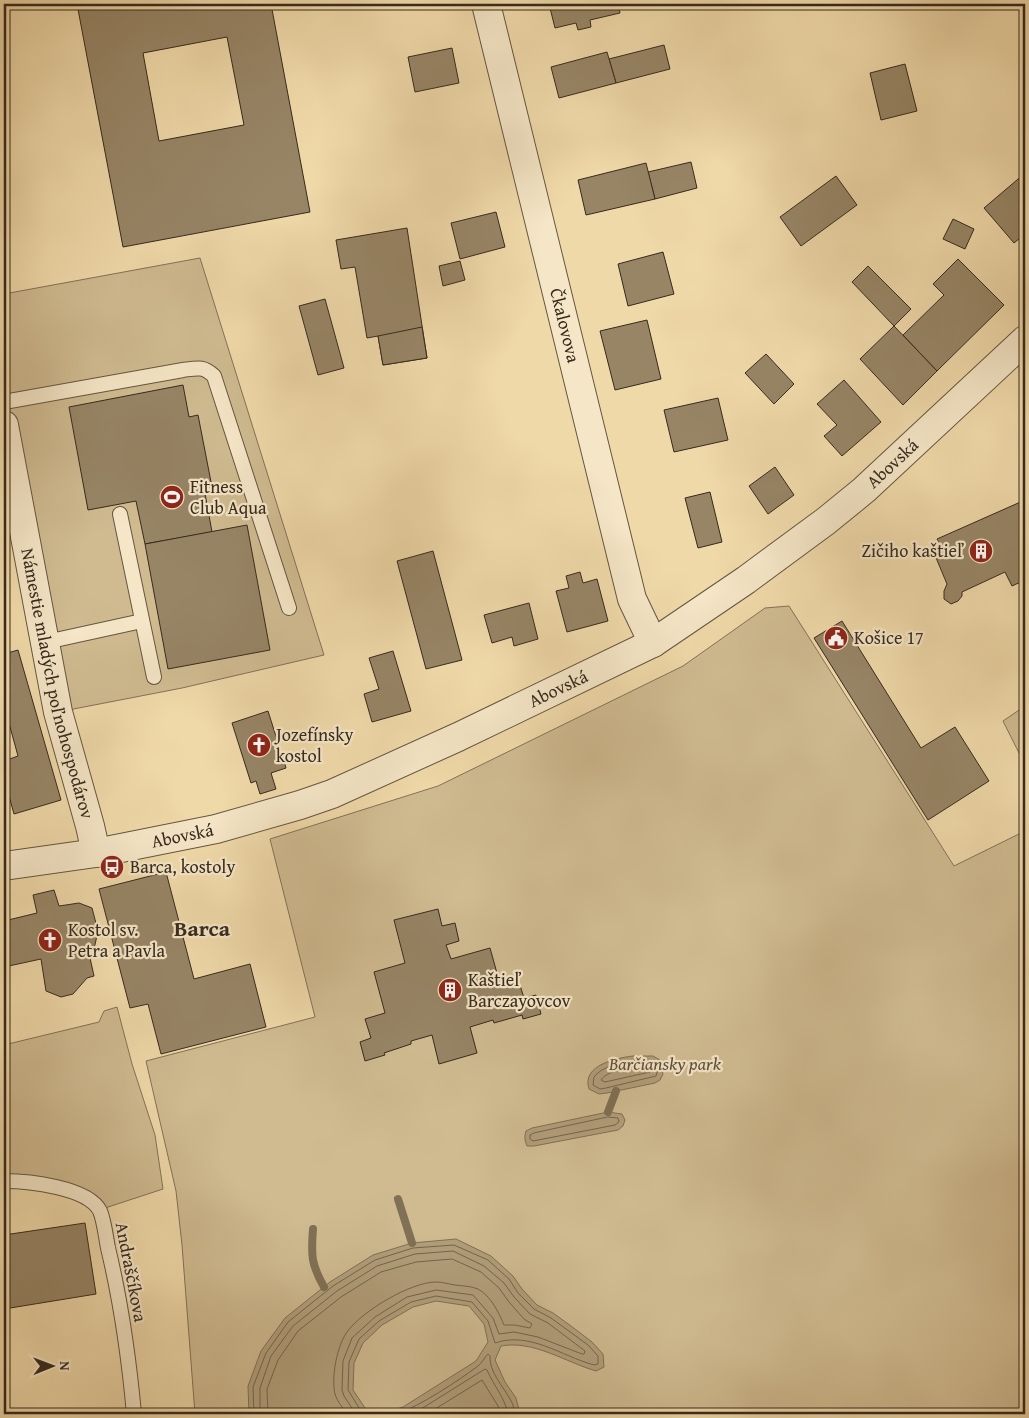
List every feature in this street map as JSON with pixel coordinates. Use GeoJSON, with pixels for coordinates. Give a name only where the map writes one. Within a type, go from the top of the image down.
{"type":"FeatureCollection","features":[{"type":"Feature","properties":{"kind":"street","name":"Čkalovova"},"geometry":{"type":"LineString","coordinates":[[486,4],[632,599],[653,643]]}},
{"type":"Feature","properties":{"kind":"street","name":"Abovská"},"geometry":{"type":"LineString","coordinates":[[4,866],[96,853],[216,829],[300,805],[332,794],[458,737],[653,643],[746,580],[826,521],[892,465],[1025,340]]}},
{"type":"Feature","properties":{"kind":"street","name":"Námestie mladých poľnohospodárov"},"geometry":{"type":"LineString","coordinates":[[4,425],[58,712],[96,853]]}},
{"type":"Feature","properties":{"kind":"lane"},"geometry":{"type":"LineString","coordinates":[[4,402],[184,370],[198,368],[206,370],[214,376],[288,608]]}},
{"type":"Feature","properties":{"kind":"lane"},"geometry":{"type":"LineString","coordinates":[[120,514],[154,677]]}},
{"type":"Feature","properties":{"kind":"lane"},"geometry":{"type":"LineString","coordinates":[[46,642],[142,621]]}},
{"type":"Feature","properties":{"kind":"lane","name":"Andraščíkova"},"geometry":{"type":"LineString","coordinates":[[4,1181],[32,1182],[64,1189],[88,1200],[100,1210],[115,1278],[131,1378],[134,1414]]}},
{"type":"Feature","properties":{"kind":"green space"},"geometry":{"type":"Polygon","coordinates":[[[200,258],[324,655],[182,688],[58,712],[4,425],[4,294],[200,258]]]}},
{"type":"Feature","properties":{"kind":"green space","name":"Barčiansky park"},"geometry":{"type":"Polygon","coordinates":[[[789,606],[954,866],[1025,831],[1025,1414],[195,1414],[176,1191],[146,1061],[315,1017],[270,839],[438,786],[683,666],[765,608],[789,606]]]}},
{"type":"Feature","properties":{"kind":"green space"},"geometry":{"type":"Polygon","coordinates":[[[1025,706],[1025,765],[1003,721],[1025,706]]]}},
{"type":"Feature","properties":{"kind":"green space"},"geometry":{"type":"Polygon","coordinates":[[[117,1007],[132,1064],[155,1135],[163,1189],[99,1210],[88,1200],[4,1181],[4,1045],[99,1022],[104,1011],[117,1007]]]}},
{"type":"Feature","properties":{"kind":"water"},"geometry":{"type":"Polygon","coordinates":[[[633,1056],[653,1056],[660,1060],[663,1074],[660,1080],[655,1083],[607,1093],[599,1094],[589,1089],[588,1081],[590,1074],[595,1069],[610,1061],[633,1056]]]}},
{"type":"Feature","properties":{"kind":"water"},"geometry":{"type":"Polygon","coordinates":[[[608,1112],[622,1114],[625,1120],[623,1126],[618,1130],[527,1146],[525,1133],[532,1128],[608,1112]]]}},
{"type":"Feature","properties":{"kind":"water"},"geometry":{"type":"Polygon","coordinates":[[[456,1239],[491,1256],[513,1276],[537,1305],[553,1313],[571,1326],[592,1342],[603,1354],[604,1367],[596,1371],[537,1349],[513,1345],[501,1346],[495,1360],[505,1382],[516,1398],[520,1414],[249,1414],[248,1386],[261,1351],[285,1318],[330,1282],[373,1255],[412,1243],[456,1239]],[[436,1301],[413,1307],[382,1325],[363,1343],[354,1363],[353,1390],[365,1408],[381,1414],[403,1407],[476,1361],[488,1342],[484,1324],[469,1306],[436,1301]]]}},
{"type":"Feature","properties":{"kind":"building"},"geometry":{"type":"Polygon","coordinates":[[[77,4],[271,4],[310,212],[123,247],[77,4]],[[227,37],[143,53],[159,141],[244,125],[227,37]]]}},
{"type":"Feature","properties":{"kind":"building"},"geometry":{"type":"Polygon","coordinates":[[[549,4],[618,4],[620,13],[590,20],[591,27],[578,30],[576,23],[555,28],[549,4]]]}},
{"type":"Feature","properties":{"kind":"building"},"geometry":{"type":"Polygon","coordinates":[[[664,45],[670,69],[616,83],[609,59],[664,45]]]}},
{"type":"Feature","properties":{"kind":"building"},"geometry":{"type":"Polygon","coordinates":[[[452,48],[459,83],[415,92],[408,57],[452,48]]]}},
{"type":"Feature","properties":{"kind":"building"},"geometry":{"type":"Polygon","coordinates":[[[607,52],[616,83],[559,98],[551,67],[607,52]]]}},
{"type":"Feature","properties":{"kind":"building"},"geometry":{"type":"Polygon","coordinates":[[[905,64],[917,111],[881,120],[870,73],[905,64]]]}},
{"type":"Feature","properties":{"kind":"building"},"geometry":{"type":"Polygon","coordinates":[[[691,162],[697,188],[655,199],[648,172],[691,162]]]}},
{"type":"Feature","properties":{"kind":"building"},"geometry":{"type":"Polygon","coordinates":[[[646,163],[655,199],[586,215],[578,180],[646,163]]]}},
{"type":"Feature","properties":{"kind":"building"},"geometry":{"type":"Polygon","coordinates":[[[1024,174],[1025,234],[1014,243],[984,208],[1024,174]]]}},
{"type":"Feature","properties":{"kind":"building"},"geometry":{"type":"Polygon","coordinates":[[[836,176],[857,205],[801,246],[780,217],[836,176]]]}},
{"type":"Feature","properties":{"kind":"building"},"geometry":{"type":"Polygon","coordinates":[[[496,212],[505,247],[460,259],[451,223],[496,212]]]}},
{"type":"Feature","properties":{"kind":"building"},"geometry":{"type":"Polygon","coordinates":[[[953,219],[974,229],[965,249],[943,239],[953,219]]]}},
{"type":"Feature","properties":{"kind":"building"},"geometry":{"type":"Polygon","coordinates":[[[407,228],[427,358],[383,365],[378,336],[367,338],[355,267],[341,269],[336,240],[407,228]]]}},
{"type":"Feature","properties":{"kind":"building"},"geometry":{"type":"Polygon","coordinates":[[[663,252],[674,294],[628,306],[618,264],[663,252]]]}},
{"type":"Feature","properties":{"kind":"building"},"geometry":{"type":"Polygon","coordinates":[[[958,259],[1004,305],[937,371],[903,335],[944,295],[933,284],[958,259]]]}},
{"type":"Feature","properties":{"kind":"building"},"geometry":{"type":"Polygon","coordinates":[[[460,261],[465,280],[443,286],[439,266],[460,261]]]}},
{"type":"Feature","properties":{"kind":"building"},"geometry":{"type":"Polygon","coordinates":[[[868,266],[911,309],[894,326],[852,282],[868,266]]]}},
{"type":"Feature","properties":{"kind":"building"},"geometry":{"type":"Polygon","coordinates":[[[325,299],[344,368],[318,375],[299,306],[325,299]]]}},
{"type":"Feature","properties":{"kind":"building"},"geometry":{"type":"Polygon","coordinates":[[[647,320],[661,379],[615,390],[600,331],[647,320]]]}},
{"type":"Feature","properties":{"kind":"building"},"geometry":{"type":"Polygon","coordinates":[[[894,326],[937,371],[903,405],[860,359],[894,326]]]}},
{"type":"Feature","properties":{"kind":"building"},"geometry":{"type":"Polygon","coordinates":[[[422,327],[427,358],[383,365],[378,336],[422,327]]]}},
{"type":"Feature","properties":{"kind":"building"},"geometry":{"type":"Polygon","coordinates":[[[766,354],[794,384],[774,404],[745,373],[766,354]]]}},
{"type":"Feature","properties":{"kind":"building"},"geometry":{"type":"Polygon","coordinates":[[[844,380],[881,422],[842,456],[824,436],[837,425],[817,404],[844,380]]]}},
{"type":"Feature","properties":{"kind":"building"},"geometry":{"type":"Polygon","coordinates":[[[183,385],[189,417],[198,415],[212,487],[204,488],[212,532],[145,544],[136,501],[88,510],[69,407],[183,385]]]}},
{"type":"Feature","properties":{"kind":"building"},"geometry":{"type":"Polygon","coordinates":[[[718,398],[728,440],[674,452],[664,410],[718,398]]]}},
{"type":"Feature","properties":{"kind":"building"},"geometry":{"type":"Polygon","coordinates":[[[775,467],[794,495],[768,514],[749,486],[775,467]]]}},
{"type":"Feature","properties":{"kind":"building"},"geometry":{"type":"Polygon","coordinates":[[[710,492],[722,542],[698,548],[685,498],[710,492]]]}},
{"type":"Feature","properties":{"kind":"building","name":"Zičiho kaštieľ"},"geometry":{"type":"Polygon","coordinates":[[[1025,500],[1025,580],[1012,586],[1005,572],[962,592],[962,596],[958,601],[951,604],[944,599],[944,591],[947,584],[934,553],[942,549],[937,539],[1025,500]]]}},
{"type":"Feature","properties":{"kind":"building"},"geometry":{"type":"Polygon","coordinates":[[[247,525],[270,650],[168,669],[145,544],[247,525]]]}},
{"type":"Feature","properties":{"kind":"building"},"geometry":{"type":"Polygon","coordinates":[[[433,551],[462,660],[426,669],[397,561],[433,551]]]}},
{"type":"Feature","properties":{"kind":"building"},"geometry":{"type":"Polygon","coordinates":[[[580,572],[583,583],[597,579],[608,621],[567,632],[556,591],[569,588],[566,576],[580,572]]]}},
{"type":"Feature","properties":{"kind":"building"},"geometry":{"type":"Polygon","coordinates":[[[529,603],[538,639],[514,646],[512,637],[492,643],[484,615],[529,603]]]}},
{"type":"Feature","properties":{"kind":"building"},"geometry":{"type":"Polygon","coordinates":[[[842,621],[921,748],[955,727],[989,781],[928,820],[814,638],[842,621]]]}},
{"type":"Feature","properties":{"kind":"building"},"geometry":{"type":"Polygon","coordinates":[[[18,650],[61,800],[14,814],[4,778],[4,761],[18,756],[4,705],[4,654],[18,650]]]}},
{"type":"Feature","properties":{"kind":"building"},"geometry":{"type":"Polygon","coordinates":[[[393,651],[411,711],[372,722],[364,694],[379,689],[369,658],[393,651]]]}},
{"type":"Feature","properties":{"kind":"building","name":"Jozefínsky kostol"},"geometry":{"type":"Polygon","coordinates":[[[268,711],[286,768],[271,773],[276,789],[260,794],[256,781],[251,783],[232,723],[268,711]]]}},
{"type":"Feature","properties":{"kind":"building"},"geometry":{"type":"Polygon","coordinates":[[[166,872],[194,979],[250,964],[266,1027],[161,1054],[148,1004],[130,1008],[99,889],[166,872]]]}},
{"type":"Feature","properties":{"kind":"building","name":"Kostol sv. Petra a Pavla"},"geometry":{"type":"Polygon","coordinates":[[[54,890],[59,906],[79,903],[92,908],[98,931],[94,949],[88,949],[94,976],[87,978],[73,994],[61,997],[46,991],[41,959],[4,967],[4,921],[37,913],[33,895],[54,890]]]}},
{"type":"Feature","properties":{"kind":"building","name":"Kaštieľ Barczayovcov"},"geometry":{"type":"Polygon","coordinates":[[[438,909],[442,926],[455,923],[459,941],[446,945],[451,959],[490,948],[500,984],[518,979],[524,998],[536,995],[541,1014],[523,1019],[522,1015],[494,1023],[493,1020],[470,1027],[477,1053],[439,1064],[432,1035],[411,1041],[411,1044],[365,1061],[360,1042],[371,1038],[365,1019],[385,1013],[374,972],[405,963],[394,920],[438,909]]]}},
{"type":"Feature","properties":{"kind":"building"},"geometry":{"type":"Polygon","coordinates":[[[85,1223],[96,1294],[4,1309],[4,1235],[85,1223]]]}},
{"type":"Feature","properties":{"kind":"waterway"},"geometry":{"type":"LineString","coordinates":[[608,1112],[616,1091]]}},
{"type":"Feature","properties":{"kind":"waterway"},"geometry":{"type":"LineString","coordinates":[[398,1199],[412,1243]]}},
{"type":"Feature","properties":{"kind":"waterway"},"geometry":{"type":"LineString","coordinates":[[313,1229],[313,1259],[324,1287]]}},
{"type":"Feature","properties":{"kind":"place","name":"Fitness Club Aqua"},"geometry":{"type":"Point","coordinates":[172,497]}},
{"type":"Feature","properties":{"kind":"place","name":"Zičiho kaštieľ"},"geometry":{"type":"Point","coordinates":[981,551]}},
{"type":"Feature","properties":{"kind":"place","name":"Košice 17"},"geometry":{"type":"Point","coordinates":[836,638]}},
{"type":"Feature","properties":{"kind":"place","name":"Jozefínsky kostol"},"geometry":{"type":"Point","coordinates":[259,745]}},
{"type":"Feature","properties":{"kind":"place","name":"Barca, kostoly"},"geometry":{"type":"Point","coordinates":[112,867]}},
{"type":"Feature","properties":{"kind":"place","name":"Kostol sv. Petra a Pavla"},"geometry":{"type":"Point","coordinates":[50,940]}},
{"type":"Feature","properties":{"kind":"place","name":"Kaštieľ Barczayovcov"},"geometry":{"type":"Point","coordinates":[450,990]}},
{"type":"Feature","properties":{"kind":"district","name":"Barca"},"geometry":{"type":"Point","coordinates":[202,928]}}]}
